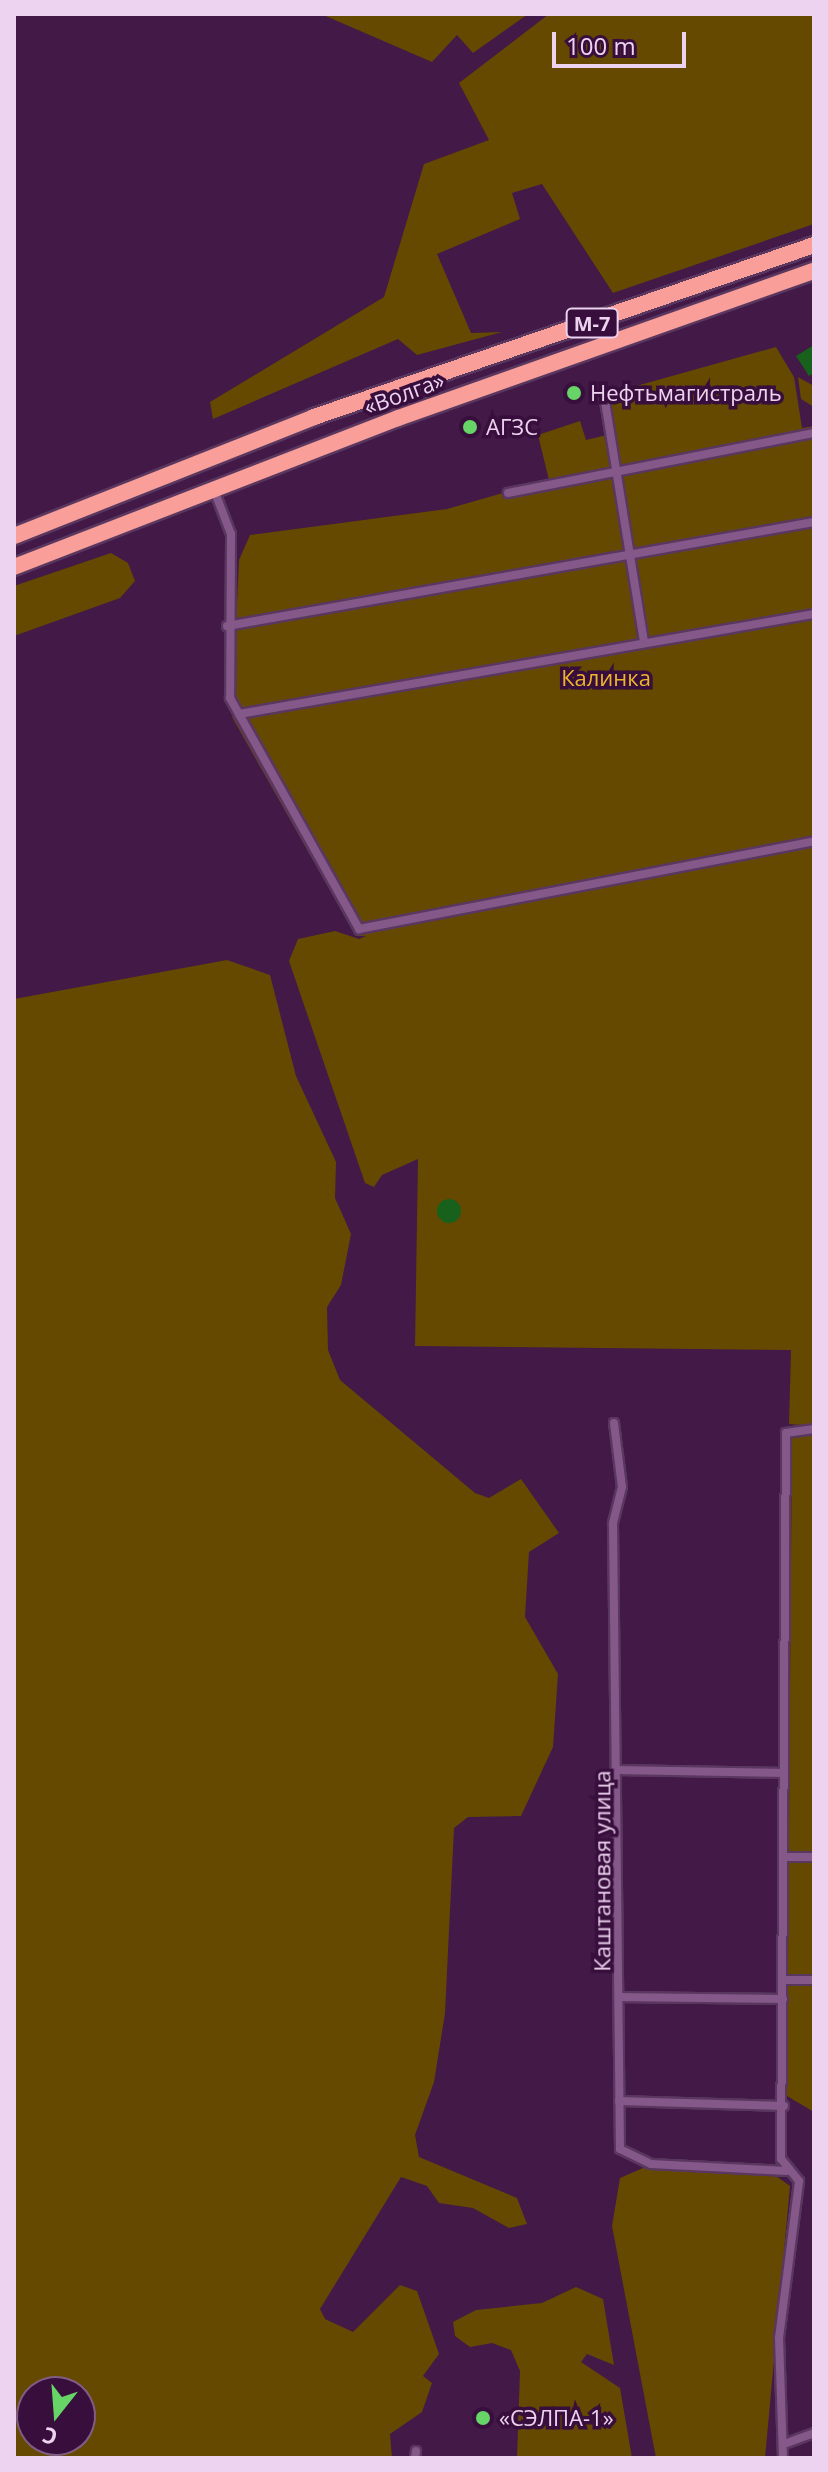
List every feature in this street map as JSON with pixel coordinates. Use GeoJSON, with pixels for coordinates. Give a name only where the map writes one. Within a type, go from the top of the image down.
{"type":"FeatureCollection","features":[{"type":"Feature","properties":{"kind":"highway","name":"«Волга»"},"geometry":{"type":"LineString","coordinates":[[14,536],[314,417],[814,245]]}},
{"type":"Feature","properties":{"kind":"highway","name":"«Волга»"},"geometry":{"type":"LineString","coordinates":[[14,567],[214,489],[814,271]]}},
{"type":"Feature","properties":{"kind":"street"},"geometry":{"type":"LineString","coordinates":[[604,395],[613,467],[632,555],[644,642]]}},
{"type":"Feature","properties":{"kind":"street"},"geometry":{"type":"LineString","coordinates":[[508,493],[613,467],[814,433]]}},
{"type":"Feature","properties":{"kind":"street"},"geometry":{"type":"LineString","coordinates":[[214,489],[231,534],[226,675],[239,714],[359,929],[814,841]]}},
{"type":"Feature","properties":{"kind":"street"},"geometry":{"type":"LineString","coordinates":[[227,626],[814,522]]}},
{"type":"Feature","properties":{"kind":"street"},"geometry":{"type":"LineString","coordinates":[[239,714],[814,614]]}},
{"type":"Feature","properties":{"kind":"street","name":"Каштановая улица"},"geometry":{"type":"LineString","coordinates":[[614,1423],[622,1487],[613,1524],[619,1770],[618,2138],[632,2160],[787,2171]]}},
{"type":"Feature","properties":{"kind":"street"},"geometry":{"type":"LineString","coordinates":[[783,2458],[779,2338],[799,2181],[787,2171],[784,2106],[786,1433],[814,1429]]}},
{"type":"Feature","properties":{"kind":"street"},"geometry":{"type":"LineString","coordinates":[[619,1770],[783,1773]]}},
{"type":"Feature","properties":{"kind":"street"},"geometry":{"type":"LineString","coordinates":[[783,1857],[814,1857]]}},
{"type":"Feature","properties":{"kind":"street"},"geometry":{"type":"LineString","coordinates":[[783,1980],[814,1980]]}},
{"type":"Feature","properties":{"kind":"street"},"geometry":{"type":"LineString","coordinates":[[620,1997],[783,1999]]}},
{"type":"Feature","properties":{"kind":"street"},"geometry":{"type":"LineString","coordinates":[[619,2101],[784,2106]]}},
{"type":"Feature","properties":{"kind":"street"},"geometry":{"type":"LineString","coordinates":[[784,2444],[814,2433]]}},
{"type":"Feature","properties":{"kind":"green space"},"geometry":{"type":"Polygon","coordinates":[[[321,14],[528,14],[473,53],[457,35],[432,62],[321,14]]]}},
{"type":"Feature","properties":{"kind":"green space"},"geometry":{"type":"Polygon","coordinates":[[[549,14],[814,14],[814,224],[613,293],[542,184],[512,193],[520,219],[437,254],[471,333],[502,332],[417,355],[398,339],[213,419],[210,402],[384,297],[424,164],[489,140],[459,83],[549,14]]]}},
{"type":"Feature","properties":{"kind":"green space","name":"Калинка"},"geometry":{"type":"Polygon","coordinates":[[[776,347],[794,377],[802,428],[814,426],[814,1426],[789,1424],[791,1350],[415,1346],[418,1159],[382,1175],[374,1187],[365,1183],[289,961],[298,939],[335,931],[359,939],[366,936],[356,936],[232,717],[239,714],[226,675],[227,626],[236,625],[239,560],[250,535],[447,509],[549,480],[538,435],[580,421],[586,440],[607,435],[604,395],[776,347]]]}},
{"type":"Feature","properties":{"kind":"green space"},"geometry":{"type":"Polygon","coordinates":[[[798,377],[814,386],[814,407],[801,399],[798,377]]]}},
{"type":"Feature","properties":{"kind":"green space"},"geometry":{"type":"Polygon","coordinates":[[[111,553],[128,563],[135,581],[120,598],[14,636],[14,586],[111,553]]]}},
{"type":"Feature","properties":{"kind":"green space"},"geometry":{"type":"Polygon","coordinates":[[[227,960],[270,975],[296,1076],[336,1162],[335,1198],[351,1234],[341,1285],[327,1307],[328,1350],[340,1380],[475,1493],[489,1498],[521,1479],[559,1533],[529,1552],[525,1617],[558,1674],[553,1747],[521,1816],[468,1817],[454,1828],[445,2013],[434,2082],[415,2135],[419,2157],[517,2198],[527,2224],[509,2228],[473,2208],[439,2203],[427,2186],[401,2177],[320,2309],[325,2319],[353,2332],[400,2285],[417,2291],[439,2354],[423,2376],[432,2383],[422,2412],[390,2434],[392,2458],[14,2458],[14,999],[227,960]]]}},
{"type":"Feature","properties":{"kind":"green space"},"geometry":{"type":"Polygon","coordinates":[[[792,1430],[814,1432],[814,2112],[787,2096],[792,1430]]]}},
{"type":"Feature","properties":{"kind":"green space"},"geometry":{"type":"Polygon","coordinates":[[[643,2168],[776,2176],[790,2186],[765,2458],[656,2458],[612,2226],[620,2178],[643,2168]]]}},
{"type":"Feature","properties":{"kind":"green space"},"geometry":{"type":"Polygon","coordinates":[[[576,2287],[603,2299],[614,2365],[587,2354],[581,2362],[620,2388],[632,2458],[517,2458],[520,2371],[511,2350],[492,2343],[470,2347],[455,2336],[453,2322],[476,2310],[542,2303],[576,2287]]]}},
{"type":"Feature","properties":{"kind":"shaded area"},"geometry":{"type":"Polygon","coordinates":[[[814,345],[814,373],[809,376],[796,356],[814,345]]]}},
{"type":"Feature","properties":{"kind":"shaded area"},"geometry":{"type":"Polygon","coordinates":[[[449,1199],[457,1203],[461,1211],[457,1219],[449,1223],[441,1219],[437,1211],[441,1203],[449,1199]]]}},
{"type":"Feature","properties":{"kind":"place","name":"Нефтьмагистраль"},"geometry":{"type":"Point","coordinates":[574,393]}},
{"type":"Feature","properties":{"kind":"place","name":"АГЗС"},"geometry":{"type":"Point","coordinates":[470,427]}},
{"type":"Feature","properties":{"kind":"place","name":"«СЭЛПА-1»"},"geometry":{"type":"Point","coordinates":[483,2418]}}]}
